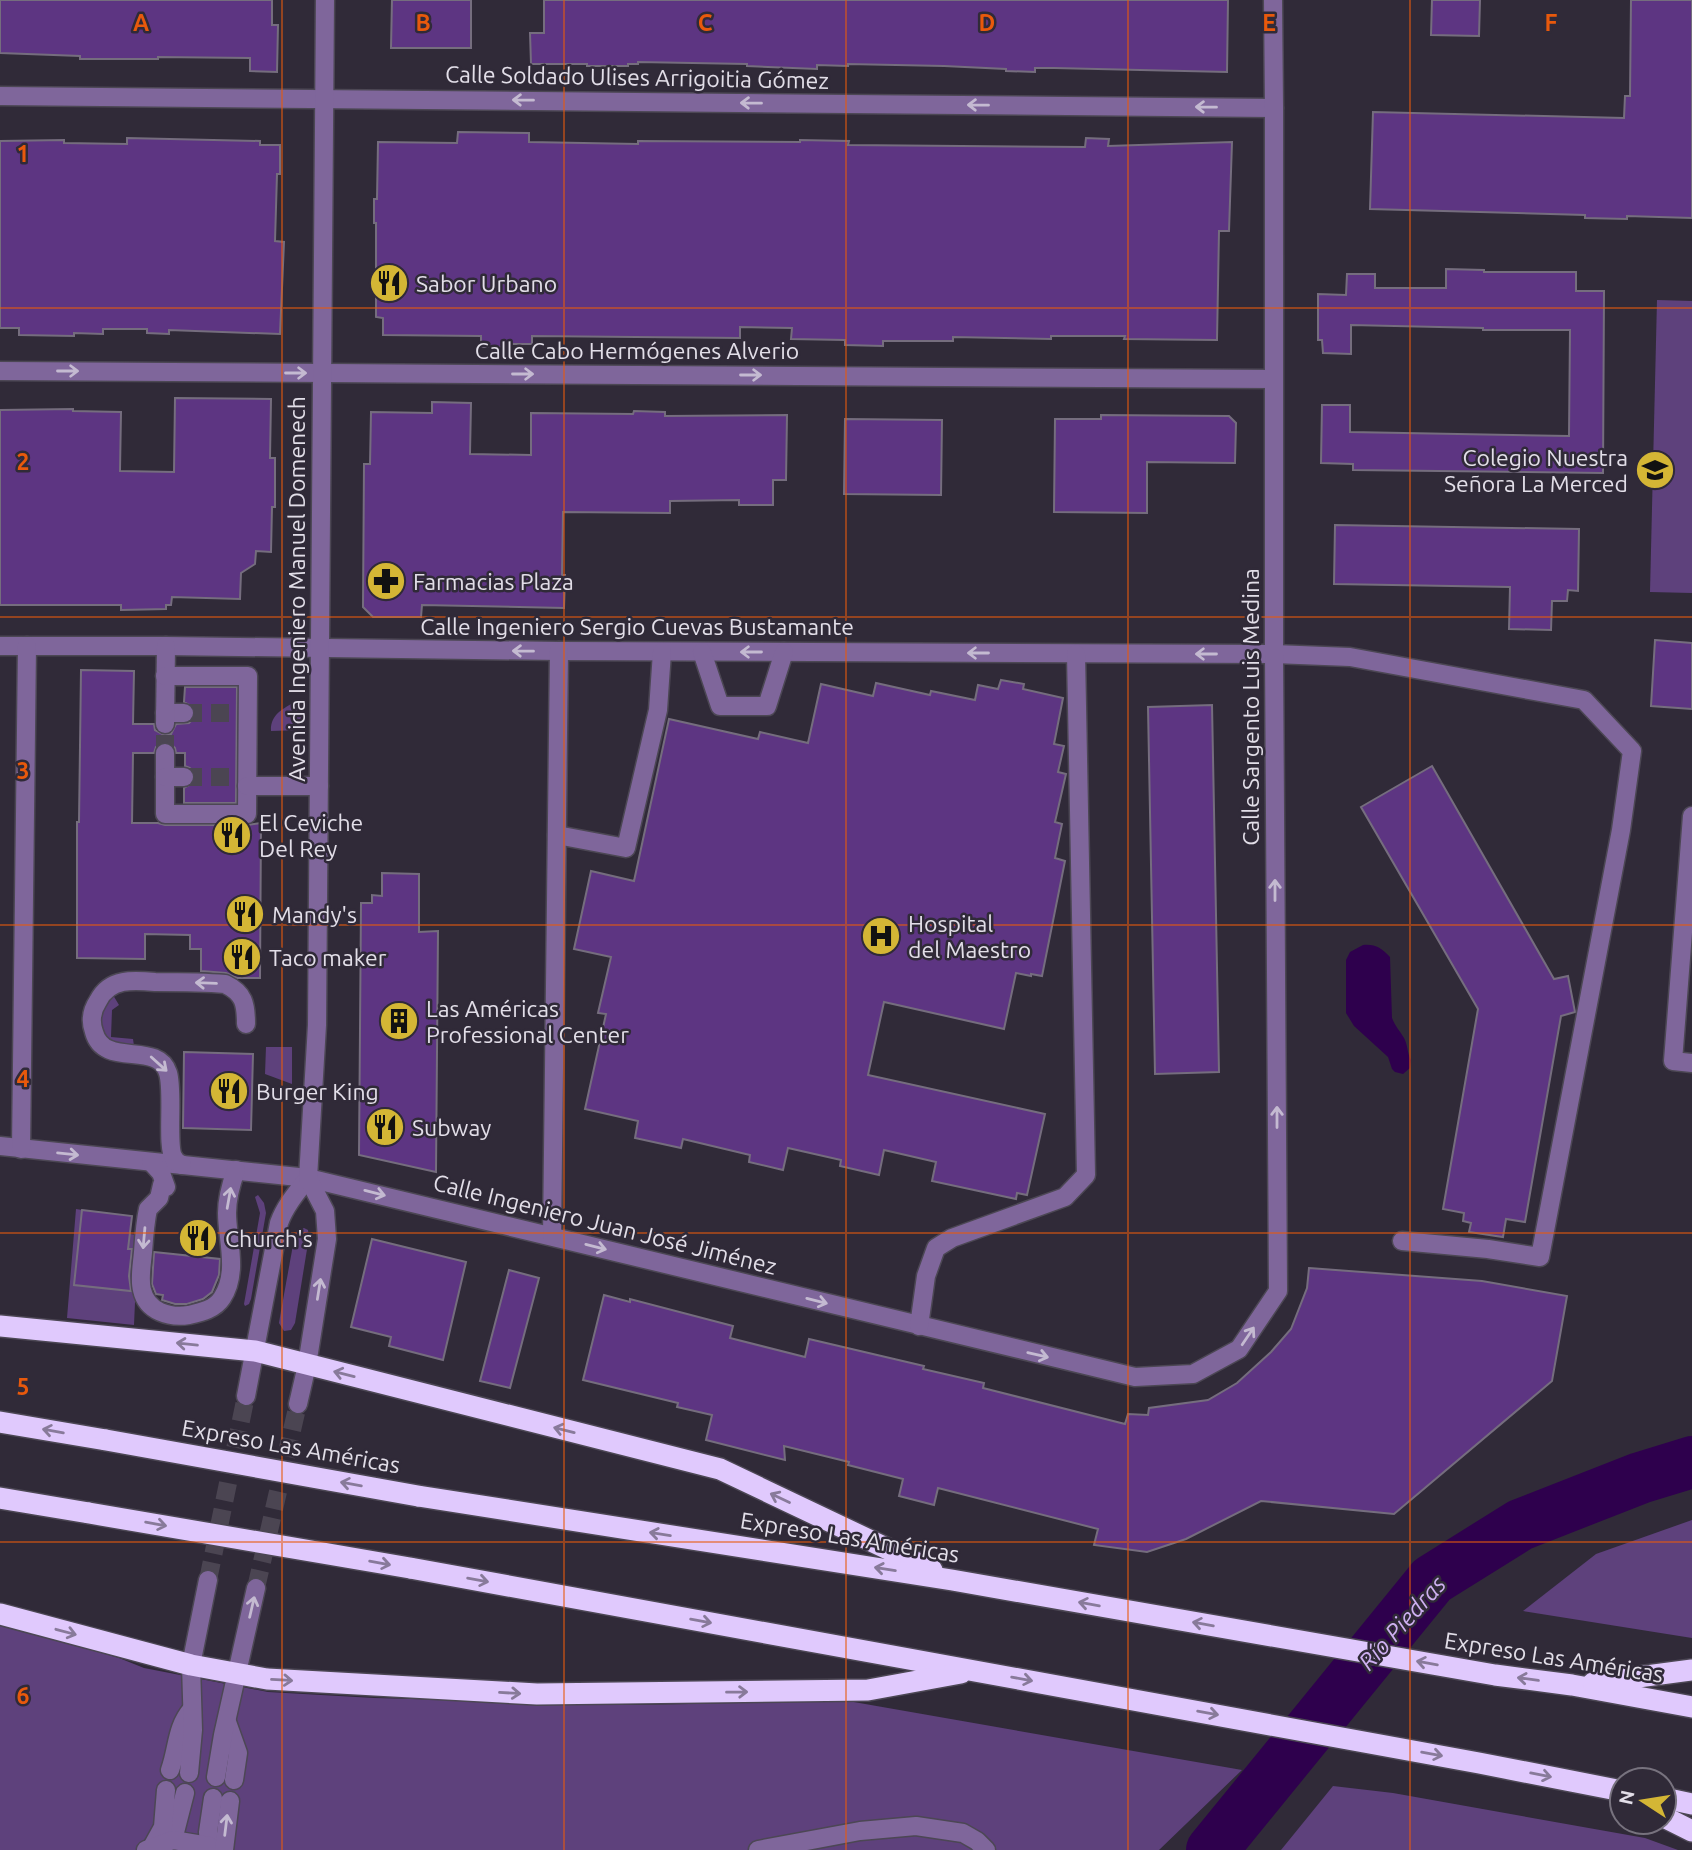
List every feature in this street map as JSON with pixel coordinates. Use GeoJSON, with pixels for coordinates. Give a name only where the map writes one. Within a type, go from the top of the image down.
{"type":"FeatureCollection","features":[{"type":"Feature","properties":{"kind":"highway"},"geometry":{"type":"LineString","coordinates":[[0,1326],[255,1351],[720,1469],[952,1580]]}},
{"type":"Feature","properties":{"kind":"highway","name":"Expreso Las Américas"},"geometry":{"type":"LineString","coordinates":[[0,1422],[418,1496],[952,1580],[1692,1707]]}},
{"type":"Feature","properties":{"kind":"highway"},"geometry":{"type":"LineString","coordinates":[[0,1498],[410,1568],[1608,1788]]}},
{"type":"Feature","properties":{"kind":"highway"},"geometry":{"type":"LineString","coordinates":[[0,1614],[191,1665],[267,1679],[537,1694],[868,1690],[974,1670]]}},
{"type":"Feature","properties":{"kind":"highway"},"geometry":{"type":"LineString","coordinates":[[1572,1685],[1692,1670]]}},
{"type":"Feature","properties":{"kind":"street","name":"Avenida Ingeniero Manuel Domenech"},"geometry":{"type":"LineString","coordinates":[[298,1404],[307,1365],[327,1239],[325,1212],[308,1178],[317,1025],[325,0]]}},
{"type":"Feature","properties":{"kind":"street","name":"Calle Sargento Luis Medina"},"geometry":{"type":"LineString","coordinates":[[1193,1374],[1239,1349],[1278,1291],[1273,0]]}},
{"type":"Feature","properties":{"kind":"street","name":"Calle Soldado Ulises Arrigoitia Gómez"},"geometry":{"type":"LineString","coordinates":[[0,96],[1274,108]]}},
{"type":"Feature","properties":{"kind":"street","name":"Calle Cabo Hermógenes Alverio"},"geometry":{"type":"LineString","coordinates":[[0,371],[1273,379]]}},
{"type":"Feature","properties":{"kind":"street","name":"Calle Ingeniero Sergio Cuevas Bustamante"},"geometry":{"type":"LineString","coordinates":[[0,646],[1274,654],[1350,657],[1584,700],[1632,751],[1614,869],[1540,1256],[1402,1241]]}},
{"type":"Feature","properties":{"kind":"street"},"geometry":{"type":"LineString","coordinates":[[20,1149],[27,646]]}},
{"type":"Feature","properties":{"kind":"street"},"geometry":{"type":"LineString","coordinates":[[166,646],[165,718],[184,713]]}},
{"type":"Feature","properties":{"kind":"street"},"geometry":{"type":"LineString","coordinates":[[552,1236],[559,651]]}},
{"type":"Feature","properties":{"kind":"street"},"geometry":{"type":"LineString","coordinates":[[557,835],[626,848],[658,710],[662,652]]}},
{"type":"Feature","properties":{"kind":"street"},"geometry":{"type":"LineString","coordinates":[[702,652],[720,706],[767,706],[784,652]]}},
{"type":"Feature","properties":{"kind":"street"},"geometry":{"type":"LineString","coordinates":[[919,1326],[926,1276],[936,1248],[952,1238],[1065,1197],[1086,1175],[1076,654]]}},
{"type":"Feature","properties":{"kind":"street"},"geometry":{"type":"LineString","coordinates":[[165,676],[247,676],[243,713],[247,814],[165,814],[165,753]]}},
{"type":"Feature","properties":{"kind":"street"},"geometry":{"type":"LineString","coordinates":[[165,777],[184,777]]}},
{"type":"Feature","properties":{"kind":"street"},"geometry":{"type":"LineString","coordinates":[[244,780],[319,786]]}},
{"type":"Feature","properties":{"kind":"street"},"geometry":{"type":"LineString","coordinates":[[1692,816],[1673,1061],[1692,1063]]}},
{"type":"Feature","properties":{"kind":"street"},"geometry":{"type":"LineString","coordinates":[[182,1165],[174,1159],[171,1150],[171,1098],[167,1070],[150,1056],[114,1052],[100,1044],[95,1037],[91,1021],[96,1003],[102,993],[125,981],[225,984],[246,1004],[246,1024]]}},
{"type":"Feature","properties":{"kind":"street","name":"Calle Ingeniero Juan José Jiménez"},"geometry":{"type":"LineString","coordinates":[[0,1146],[308,1178],[1135,1377],[1193,1374]]}},
{"type":"Feature","properties":{"kind":"street"},"geometry":{"type":"LineString","coordinates":[[151,1162],[161,1173],[166,1187],[162,1185],[159,1198],[148,1209],[141,1275],[142,1292],[153,1308],[170,1316],[205,1311],[221,1299],[226,1290],[231,1268],[227,1200],[236,1170]]}},
{"type":"Feature","properties":{"kind":"street"},"geometry":{"type":"LineString","coordinates":[[246,1395],[279,1223],[282,1213],[308,1178]]}},
{"type":"Feature","properties":{"kind":"street"},"geometry":{"type":"LineString","coordinates":[[189,1773],[193,1730],[191,1665],[208,1580]]}},
{"type":"Feature","properties":{"kind":"street"},"geometry":{"type":"LineString","coordinates":[[225,1779],[237,1753],[225,1728],[256,1588]]}},
{"type":"Feature","properties":{"kind":"street"},"geometry":{"type":"LineString","coordinates":[[170,1770],[185,1718],[192,1709]]}},
{"type":"Feature","properties":{"kind":"street"},"geometry":{"type":"LineString","coordinates":[[193,1730],[225,1728]]}},
{"type":"Feature","properties":{"kind":"street"},"geometry":{"type":"LineString","coordinates":[[149,1849],[163,1827],[166,1790]]}},
{"type":"Feature","properties":{"kind":"street"},"geometry":{"type":"LineString","coordinates":[[173,1840],[185,1793]]}},
{"type":"Feature","properties":{"kind":"street"},"geometry":{"type":"LineString","coordinates":[[216,1849],[208,1832],[221,1799]]}},
{"type":"Feature","properties":{"kind":"street"},"geometry":{"type":"LineString","coordinates":[[758,1850],[860,1830],[916,1826],[962,1833],[977,1841],[986,1850]]}},
{"type":"Feature","properties":{"kind":"street"},"geometry":{"type":"LineString","coordinates":[[149,1849],[173,1840],[216,1849]]}},
{"type":"Feature","properties":{"kind":"shaded area"},"geometry":{"type":"Polygon","coordinates":[[[1657,300],[1692,301],[1692,593],[1650,592],[1657,300]]]}},
{"type":"Feature","properties":{"kind":"shaded area"},"geometry":{"type":"Polygon","coordinates":[[[301,699],[301,730],[271,731],[276,715],[301,699]]]}},
{"type":"Feature","properties":{"kind":"shaded area"},"geometry":{"type":"Polygon","coordinates":[[[1363,945],[1378,947],[1390,957],[1392,1018],[1405,1041],[1411,1060],[1410,1068],[1403,1074],[1392,1069],[1388,1057],[1354,1026],[1346,1013],[1346,960],[1350,952],[1363,945]]]}},
{"type":"Feature","properties":{"kind":"shaded area"},"geometry":{"type":"Polygon","coordinates":[[[113,995],[119,1005],[112,1010],[111,1037],[133,1039],[134,1046],[108,1043],[98,1022],[105,1003],[113,995]]]}},
{"type":"Feature","properties":{"kind":"shaded area"},"geometry":{"type":"Polygon","coordinates":[[[266,1047],[292,1047],[292,1084],[265,1074],[266,1047]]]}},
{"type":"Feature","properties":{"kind":"shaded area"},"geometry":{"type":"Polygon","coordinates":[[[258,1195],[264,1203],[266,1213],[251,1299],[245,1306],[260,1213],[255,1197],[258,1195]]]}},
{"type":"Feature","properties":{"kind":"shaded area"},"geometry":{"type":"Polygon","coordinates":[[[76,1209],[82,1210],[75,1285],[124,1290],[130,1234],[138,1235],[134,1325],[67,1318],[76,1209]]]}},
{"type":"Feature","properties":{"kind":"shaded area"},"geometry":{"type":"Polygon","coordinates":[[[304,1228],[308,1230],[309,1237],[295,1323],[291,1330],[284,1331],[279,1323],[295,1234],[304,1228]]]}},
{"type":"Feature","properties":{"kind":"shaded area"},"geometry":{"type":"Polygon","coordinates":[[[1692,1520],[1692,1638],[1523,1611],[1596,1554],[1692,1520]]]}},
{"type":"Feature","properties":{"kind":"shaded area"},"geometry":{"type":"Polygon","coordinates":[[[0,1623],[144,1668],[268,1692],[374,1698],[637,1705],[848,1701],[1242,1770],[1159,1850],[0,1850],[0,1623]]]}},
{"type":"Feature","properties":{"kind":"shaded area"},"geometry":{"type":"Polygon","coordinates":[[[1333,1786],[1393,1793],[1608,1831],[1608,1836],[1645,1838],[1678,1850],[1281,1850],[1333,1786]]]}},
{"type":"Feature","properties":{"kind":"building"},"geometry":{"type":"Polygon","coordinates":[[[0,0],[272,0],[272,25],[278,25],[277,72],[250,71],[250,58],[80,59],[80,56],[0,53],[0,0]]]}},
{"type":"Feature","properties":{"kind":"building"},"geometry":{"type":"Polygon","coordinates":[[[392,0],[471,0],[471,48],[391,48],[392,0]]]}},
{"type":"Feature","properties":{"kind":"building"},"geometry":{"type":"Polygon","coordinates":[[[544,0],[1228,0],[1227,72],[1035,68],[1035,72],[944,66],[848,64],[817,65],[817,69],[747,64],[638,62],[628,66],[531,64],[530,33],[544,33],[544,0]]]}},
{"type":"Feature","properties":{"kind":"building"},"geometry":{"type":"Polygon","coordinates":[[[1432,0],[1480,0],[1479,36],[1431,35],[1432,0]]]}},
{"type":"Feature","properties":{"kind":"building"},"geometry":{"type":"Polygon","coordinates":[[[1631,0],[1692,0],[1692,218],[1585,218],[1585,215],[1370,209],[1373,112],[1624,118],[1625,96],[1630,96],[1631,0]]]}},
{"type":"Feature","properties":{"kind":"building"},"geometry":{"type":"Polygon","coordinates":[[[458,132],[529,133],[529,142],[638,144],[638,141],[800,140],[849,141],[848,145],[1085,147],[1086,138],[1109,139],[1108,146],[1232,142],[1229,231],[1219,231],[1217,340],[1124,339],[1125,336],[1051,336],[1051,339],[953,337],[953,341],[883,341],[883,346],[845,345],[845,340],[791,339],[792,328],[740,327],[740,338],[532,336],[532,344],[481,347],[481,336],[383,335],[383,318],[376,317],[374,199],[377,199],[378,142],[457,143],[458,132]]]}},
{"type":"Feature","properties":{"kind":"building"},"geometry":{"type":"Polygon","coordinates":[[[127,138],[260,141],[260,145],[280,145],[275,241],[284,242],[280,334],[169,330],[169,334],[147,333],[147,329],[103,329],[103,334],[19,335],[19,328],[0,328],[0,141],[64,140],[64,143],[127,144],[127,138]]]}},
{"type":"Feature","properties":{"kind":"building"},"geometry":{"type":"Polygon","coordinates":[[[1446,269],[1484,272],[1576,272],[1576,291],[1604,291],[1603,473],[1353,470],[1353,464],[1321,463],[1322,405],[1350,405],[1350,432],[1569,436],[1570,330],[1351,325],[1351,354],[1323,353],[1322,340],[1318,340],[1318,294],[1346,295],[1347,274],[1375,274],[1375,288],[1446,288],[1446,269]]]}},
{"type":"Feature","properties":{"kind":"building"},"geometry":{"type":"Polygon","coordinates":[[[175,398],[271,399],[270,458],[275,458],[275,507],[272,507],[271,552],[256,551],[255,564],[241,573],[240,599],[172,597],[171,605],[166,605],[166,609],[121,610],[121,605],[0,605],[0,410],[73,409],[121,412],[120,471],[174,472],[175,398]]]}},
{"type":"Feature","properties":{"kind":"building"},"geometry":{"type":"Polygon","coordinates":[[[432,402],[471,403],[470,454],[531,455],[531,413],[633,414],[634,411],[665,412],[665,416],[787,415],[786,480],[773,480],[773,505],[739,505],[739,500],[670,501],[670,513],[563,512],[564,608],[422,605],[421,617],[373,617],[363,607],[364,464],[370,464],[371,412],[432,413],[432,402]]]}},
{"type":"Feature","properties":{"kind":"building"},"geometry":{"type":"Polygon","coordinates":[[[1101,415],[1229,416],[1236,423],[1235,463],[1147,462],[1147,513],[1054,512],[1055,419],[1101,419],[1101,415]]]}},
{"type":"Feature","properties":{"kind":"building"},"geometry":{"type":"Polygon","coordinates":[[[845,419],[942,420],[941,495],[844,494],[845,419]]]}},
{"type":"Feature","properties":{"kind":"building"},"geometry":{"type":"Polygon","coordinates":[[[1335,525],[1579,529],[1578,591],[1568,590],[1567,601],[1552,601],[1551,630],[1509,629],[1510,587],[1334,584],[1335,525]]]}},
{"type":"Feature","properties":{"kind":"building"},"geometry":{"type":"Polygon","coordinates":[[[1655,640],[1692,643],[1692,709],[1651,706],[1655,640]]]}},
{"type":"Feature","properties":{"kind":"building"},"geometry":{"type":"Polygon","coordinates":[[[81,670],[134,671],[133,724],[154,724],[155,730],[164,735],[171,734],[176,724],[189,723],[194,718],[193,707],[184,702],[185,687],[237,687],[236,803],[184,803],[184,788],[193,783],[194,772],[185,766],[185,753],[176,753],[171,744],[164,742],[156,747],[154,753],[133,753],[132,823],[261,823],[260,978],[237,978],[226,973],[201,971],[201,949],[190,949],[190,935],[145,934],[145,959],[77,958],[81,670]]]}},
{"type":"Feature","properties":{"kind":"building"},"geometry":{"type":"Polygon","coordinates":[[[1001,680],[1024,684],[1023,689],[1063,698],[1054,744],[1064,746],[1058,772],[1066,774],[1055,822],[1062,824],[1055,858],[1065,861],[1042,976],[1016,973],[1004,1029],[884,1002],[868,1075],[1045,1114],[1027,1195],[1017,1193],[1016,1199],[932,1181],[936,1162],[884,1150],[879,1175],[840,1166],[841,1160],[788,1148],[783,1170],[749,1162],[750,1155],[683,1139],[681,1148],[635,1138],[638,1121],[585,1109],[606,1014],[598,1013],[611,957],[574,949],[591,871],[634,881],[669,719],[758,739],[760,732],[808,743],[821,684],[873,696],[876,683],[930,695],[931,691],[975,700],[978,685],[998,689],[1001,680]]]}},
{"type":"Feature","properties":{"kind":"building"},"geometry":{"type":"Polygon","coordinates":[[[1212,705],[1219,1072],[1155,1074],[1148,707],[1212,705]]]}},
{"type":"Feature","properties":{"kind":"building"},"geometry":{"type":"Polygon","coordinates":[[[1432,766],[1554,979],[1568,976],[1575,1012],[1561,1016],[1525,1222],[1506,1219],[1503,1237],[1469,1232],[1471,1223],[1463,1221],[1464,1213],[1443,1209],[1478,1009],[1361,807],[1432,766]]]}},
{"type":"Feature","properties":{"kind":"building","name":"Las Américas Professional Center"},"geometry":{"type":"Polygon","coordinates":[[[382,873],[419,874],[419,932],[438,931],[436,1172],[359,1155],[361,903],[372,903],[372,895],[382,896],[382,873]]]}},
{"type":"Feature","properties":{"kind":"building"},"geometry":{"type":"Polygon","coordinates":[[[184,1052],[253,1054],[251,1130],[183,1128],[184,1052]]]}},
{"type":"Feature","properties":{"kind":"building"},"geometry":{"type":"Polygon","coordinates":[[[82,1210],[132,1216],[128,1249],[132,1249],[129,1276],[131,1291],[74,1285],[82,1210]]]}},
{"type":"Feature","properties":{"kind":"building"},"geometry":{"type":"Polygon","coordinates":[[[372,1239],[466,1262],[443,1360],[389,1346],[391,1337],[351,1327],[372,1239]]]}},
{"type":"Feature","properties":{"kind":"building"},"geometry":{"type":"Polygon","coordinates":[[[154,1252],[220,1259],[219,1275],[212,1292],[203,1299],[187,1304],[162,1300],[163,1295],[156,1294],[152,1284],[154,1252]]]}},
{"type":"Feature","properties":{"kind":"building"},"geometry":{"type":"Polygon","coordinates":[[[1309,1268],[1482,1281],[1567,1296],[1552,1381],[1394,1514],[1261,1501],[1186,1539],[1147,1552],[1094,1545],[1098,1529],[938,1488],[934,1505],[899,1496],[903,1479],[848,1465],[849,1462],[784,1446],[785,1460],[706,1440],[712,1415],[677,1407],[678,1403],[583,1380],[604,1295],[630,1302],[630,1299],[733,1326],[730,1338],[805,1357],[809,1339],[924,1366],[923,1369],[984,1383],[983,1388],[1125,1424],[1128,1414],[1148,1415],[1149,1408],[1208,1400],[1237,1383],[1271,1352],[1291,1329],[1307,1288],[1309,1268]]]}},
{"type":"Feature","properties":{"kind":"building"},"geometry":{"type":"Polygon","coordinates":[[[509,1270],[539,1278],[510,1388],[480,1381],[509,1270]]]}},
{"type":"Feature","properties":{"kind":"waterway","name":"Río Piedras"},"geometry":{"type":"LineString","coordinates":[[1212,1850],[1432,1580],[1520,1525],[1640,1478],[1692,1462]]}},
{"type":"Feature","properties":{"kind":"tunnel"},"geometry":{"type":"LineString","coordinates":[[184,713],[239,713]]}},
{"type":"Feature","properties":{"kind":"tunnel"},"geometry":{"type":"LineString","coordinates":[[165,724],[165,753]]}},
{"type":"Feature","properties":{"kind":"tunnel"},"geometry":{"type":"LineString","coordinates":[[184,777],[238,777]]}},
{"type":"Feature","properties":{"kind":"tunnel"},"geometry":{"type":"LineString","coordinates":[[208,1580],[246,1396]]}},
{"type":"Feature","properties":{"kind":"tunnel"},"geometry":{"type":"LineString","coordinates":[[256,1588],[298,1404]]}},
{"type":"Feature","properties":{"kind":"place","name":"Sabor Urbano"},"geometry":{"type":"Point","coordinates":[389,283]}},
{"type":"Feature","properties":{"kind":"place","name":"Colegio Nuestra Señora La Merced"},"geometry":{"type":"Point","coordinates":[1655,470]}},
{"type":"Feature","properties":{"kind":"place","name":"Farmacias Plaza"},"geometry":{"type":"Point","coordinates":[386,581]}},
{"type":"Feature","properties":{"kind":"place","name":"El Ceviche Del Rey"},"geometry":{"type":"Point","coordinates":[232,835]}},
{"type":"Feature","properties":{"kind":"place","name":"Mandy's"},"geometry":{"type":"Point","coordinates":[245,914]}},
{"type":"Feature","properties":{"kind":"place","name":"Hospital del Maestro"},"geometry":{"type":"Point","coordinates":[881,936]}},
{"type":"Feature","properties":{"kind":"place","name":"Taco maker"},"geometry":{"type":"Point","coordinates":[242,957]}},
{"type":"Feature","properties":{"kind":"place","name":"Las Américas Professional Center"},"geometry":{"type":"Point","coordinates":[399,1021]}},
{"type":"Feature","properties":{"kind":"place","name":"Burger King"},"geometry":{"type":"Point","coordinates":[229,1091]}},
{"type":"Feature","properties":{"kind":"place","name":"Subway"},"geometry":{"type":"Point","coordinates":[385,1127]}},
{"type":"Feature","properties":{"kind":"place","name":"Church's"},"geometry":{"type":"Point","coordinates":[198,1238]}}]}
